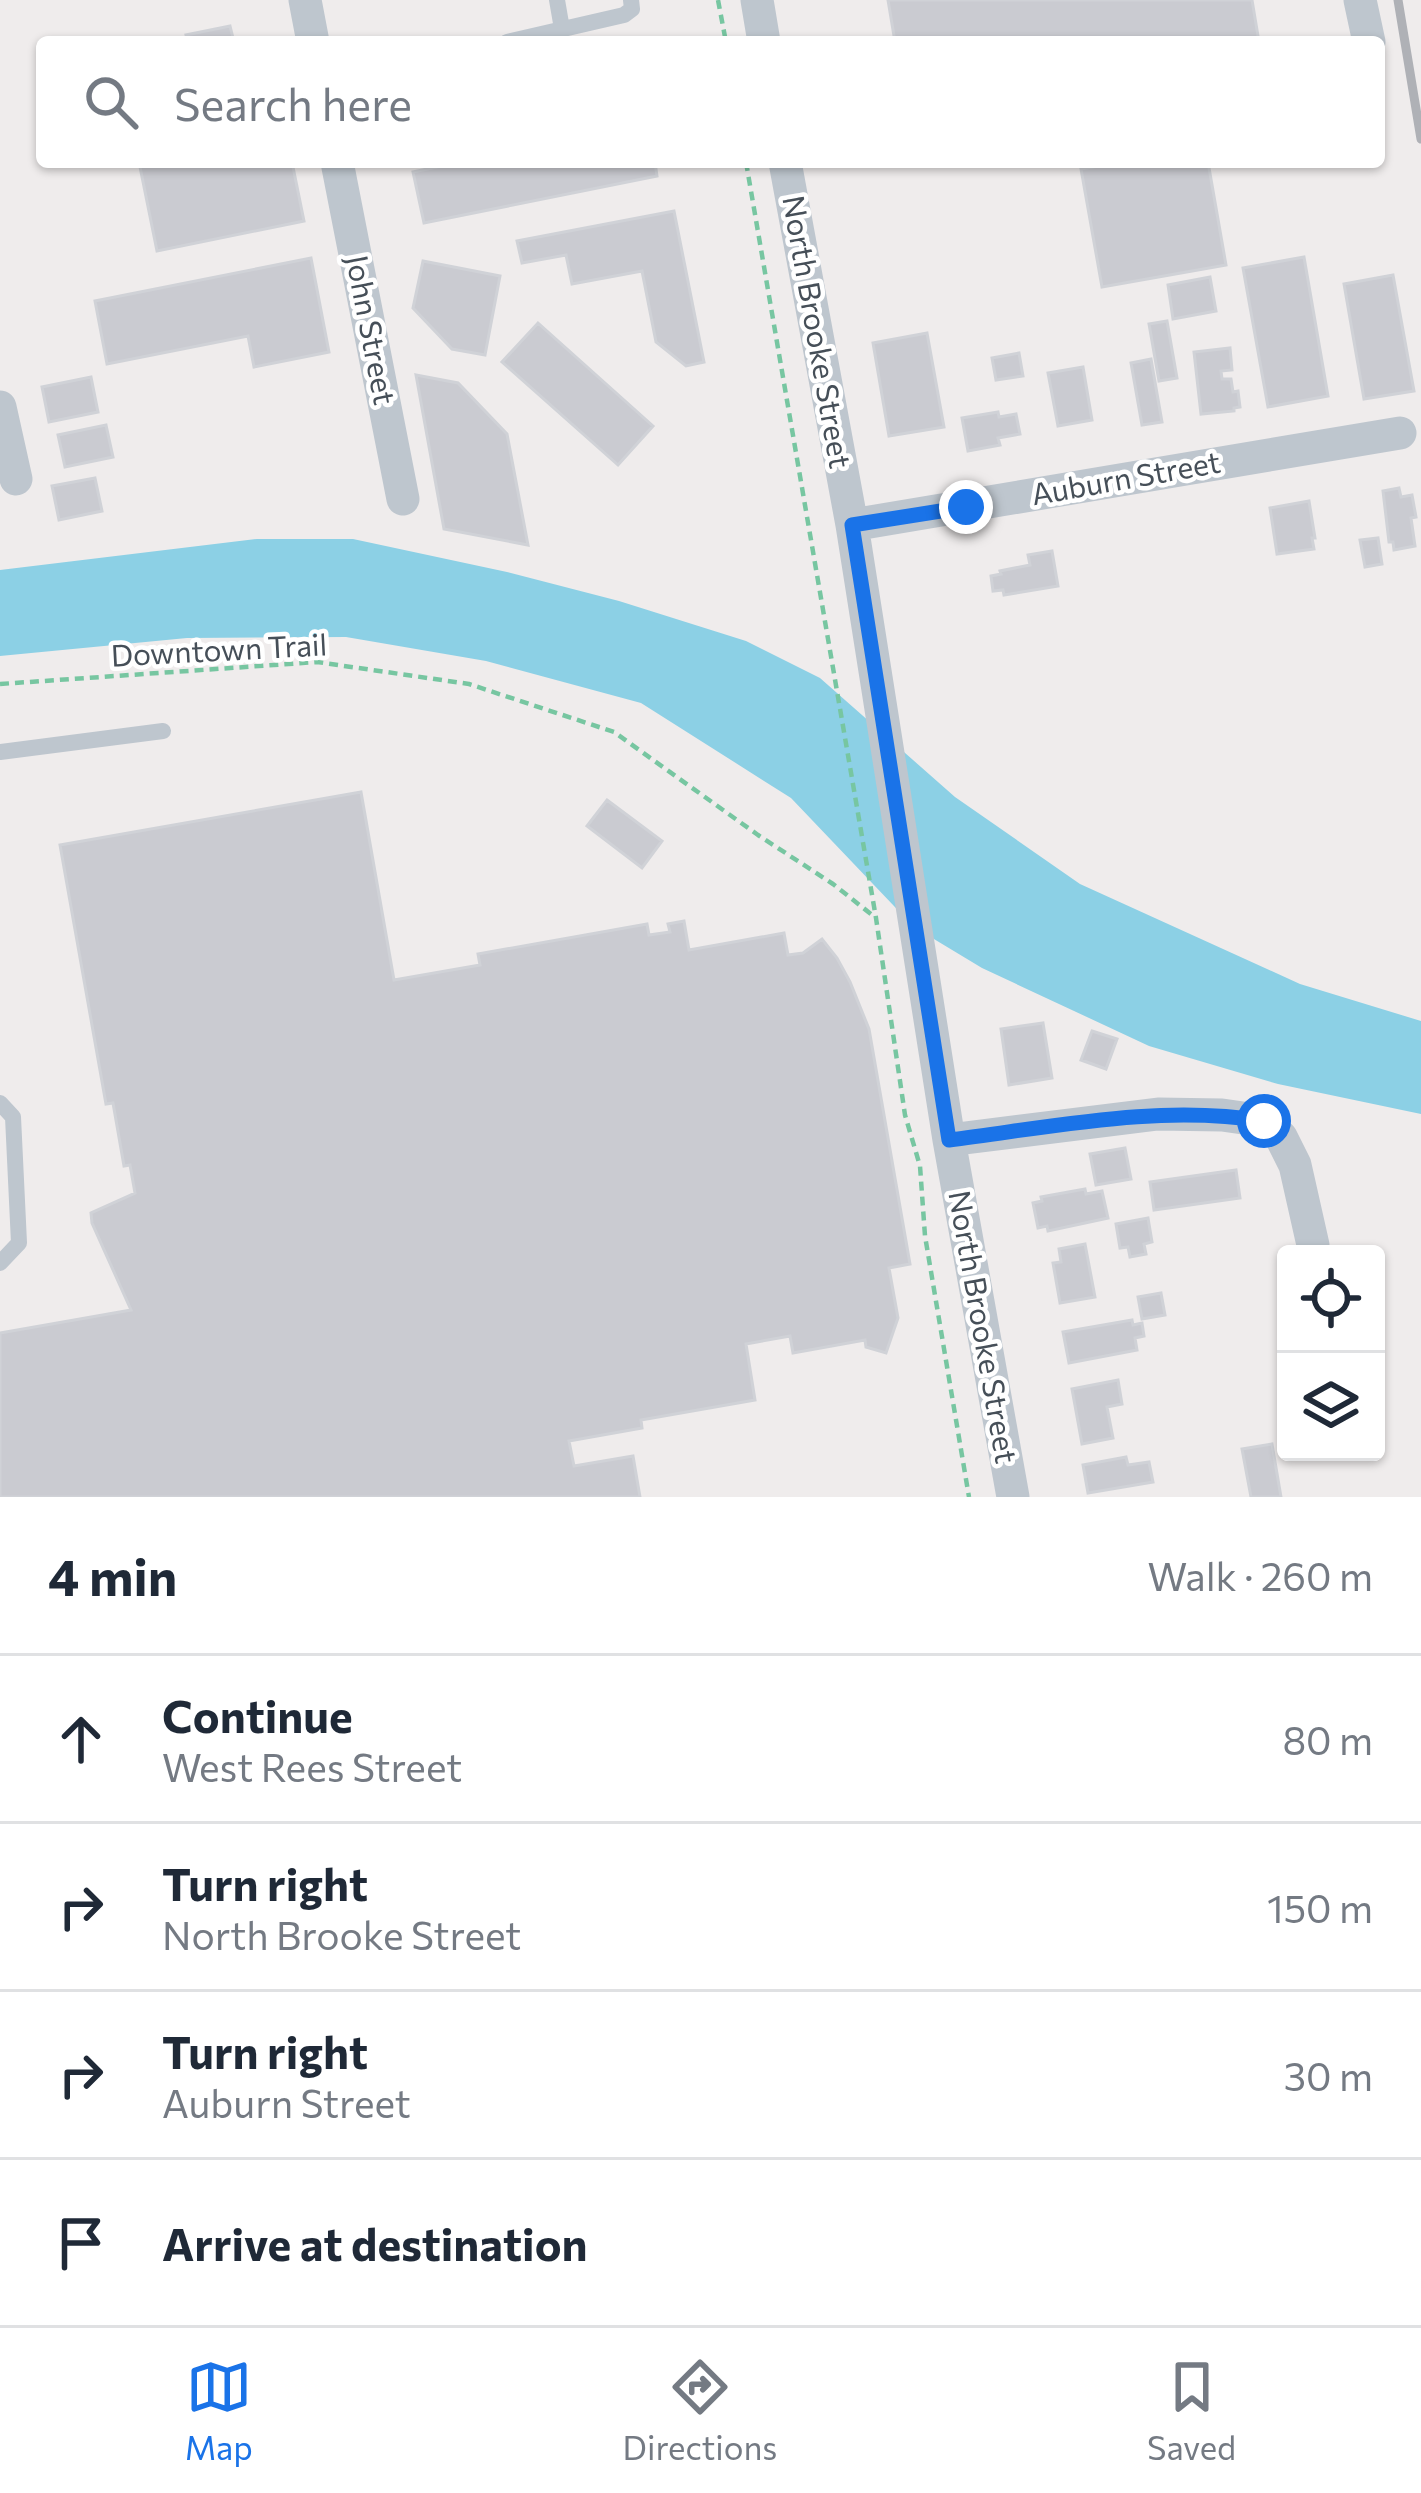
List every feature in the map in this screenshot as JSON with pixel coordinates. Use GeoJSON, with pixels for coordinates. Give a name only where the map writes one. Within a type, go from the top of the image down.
{"type":"FeatureCollection","features":[{"type":"Feature","properties":{"kind":"street"},"geometry":{"type":"LineString","coordinates":[[305,0],[312,36]]}},
{"type":"Feature","properties":{"kind":"street"},"geometry":{"type":"LineString","coordinates":[[757,0],[763,36]]}},
{"type":"Feature","properties":{"kind":"street"},"geometry":{"type":"LineString","coordinates":[[1360,0],[1368,36]]}},
{"type":"Feature","properties":{"kind":"street","name":"John Street"},"geometry":{"type":"LineString","coordinates":[[338,168],[403,499]]}},
{"type":"Feature","properties":{"kind":"street","name":"North Brooke Street"},"geometry":{"type":"LineString","coordinates":[[786,168],[852,525],[949,1140],[1013,1497]]}},
{"type":"Feature","properties":{"kind":"street"},"geometry":{"type":"LineString","coordinates":[[0,407],[16,479]]}},
{"type":"Feature","properties":{"kind":"street","name":"Auburn Street"},"geometry":{"type":"LineString","coordinates":[[852,525],[1400,433]]}},
{"type":"Feature","properties":{"kind":"street"},"geometry":{"type":"LineString","coordinates":[[949,1140],[1158,1114],[1222,1114],[1264,1121],[1281,1137],[1294,1166],[1313,1244]]}},
{"type":"Feature","properties":{"kind":"lane"},"geometry":{"type":"LineString","coordinates":[[556,0],[562,29]]}},
{"type":"Feature","properties":{"kind":"lane"},"geometry":{"type":"LineString","coordinates":[[532,36],[624,15],[632,9],[631,0]]}},
{"type":"Feature","properties":{"kind":"lane"},"geometry":{"type":"LineString","coordinates":[[0,752],[163,730]]}},
{"type":"Feature","properties":{"kind":"lane"},"geometry":{"type":"LineString","coordinates":[[0,1103],[14,1117],[19,1243],[0,1263]]}},
{"type":"Feature","properties":{"kind":"path"},"geometry":{"type":"LineString","coordinates":[[718,0],[725,36]]}},
{"type":"Feature","properties":{"kind":"path"},"geometry":{"type":"LineString","coordinates":[[747,168],[834,666],[905,1115],[920,1166],[925,1236],[969,1497]]}},
{"type":"Feature","properties":{"kind":"path","name":"Downtown Trail"},"geometry":{"type":"LineString","coordinates":[[0,684],[317,662],[469,684],[614,732],[876,918]]}},
{"type":"Feature","properties":{"kind":"water"},"geometry":{"type":"Polygon","coordinates":[[[257,539],[353,539],[619,601],[746,641],[820,678],[955,797],[1080,884],[1300,984],[1421,1021],[1421,1114],[1278,1084],[1149,1046],[982,968],[914,927],[791,798],[641,703],[486,661],[346,637],[187,638],[0,656],[0,570],[257,539]]]}},
{"type":"Feature","properties":{"kind":"building"},"geometry":{"type":"Polygon","coordinates":[[[888,0],[1252,0],[1258,36],[894,36],[888,0]]]}},
{"type":"Feature","properties":{"kind":"building"},"geometry":{"type":"Polygon","coordinates":[[[230,26],[232,36],[186,36],[230,26]]]}},
{"type":"Feature","properties":{"kind":"building"},"geometry":{"type":"Polygon","coordinates":[[[140,168],[293,168],[304,221],[157,251],[140,168]]]}},
{"type":"Feature","properties":{"kind":"building"},"geometry":{"type":"Polygon","coordinates":[[[432,168],[656,168],[657,176],[424,223],[413,172],[432,168]]]}},
{"type":"Feature","properties":{"kind":"building"},"geometry":{"type":"Polygon","coordinates":[[[1209,168],[1226,265],[1102,287],[1081,169],[1209,168]]]}},
{"type":"Feature","properties":{"kind":"building"},"geometry":{"type":"Polygon","coordinates":[[[674,211],[704,362],[686,366],[656,342],[642,271],[572,284],[566,255],[522,263],[517,241],[674,211]]]}},
{"type":"Feature","properties":{"kind":"building"},"geometry":{"type":"Polygon","coordinates":[[[1304,257],[1328,396],[1268,407],[1243,268],[1304,257]]]}},
{"type":"Feature","properties":{"kind":"building"},"geometry":{"type":"Polygon","coordinates":[[[311,258],[329,352],[254,367],[248,336],[107,364],[95,301],[311,258]]]}},
{"type":"Feature","properties":{"kind":"building"},"geometry":{"type":"Polygon","coordinates":[[[423,261],[500,276],[485,355],[452,349],[413,308],[423,261]]]}},
{"type":"Feature","properties":{"kind":"building"},"geometry":{"type":"Polygon","coordinates":[[[1393,275],[1414,391],[1364,399],[1344,284],[1393,275]]]}},
{"type":"Feature","properties":{"kind":"building"},"geometry":{"type":"Polygon","coordinates":[[[1210,277],[1216,311],[1173,319],[1168,285],[1210,277]]]}},
{"type":"Feature","properties":{"kind":"building"},"geometry":{"type":"Polygon","coordinates":[[[1167,321],[1177,378],[1159,381],[1149,324],[1167,321]]]}},
{"type":"Feature","properties":{"kind":"building"},"geometry":{"type":"Polygon","coordinates":[[[538,323],[653,426],[618,465],[502,362],[538,323]]]}},
{"type":"Feature","properties":{"kind":"building"},"geometry":{"type":"Polygon","coordinates":[[[927,333],[944,427],[889,436],[873,343],[927,333]]]}},
{"type":"Feature","properties":{"kind":"building"},"geometry":{"type":"Polygon","coordinates":[[[1230,348],[1232,370],[1221,371],[1222,379],[1231,379],[1240,407],[1201,414],[1194,352],[1230,348]]]}},
{"type":"Feature","properties":{"kind":"building"},"geometry":{"type":"Polygon","coordinates":[[[1019,353],[1023,376],[996,380],[992,358],[1019,353]]]}},
{"type":"Feature","properties":{"kind":"building"},"geometry":{"type":"Polygon","coordinates":[[[1151,359],[1162,422],[1142,425],[1131,363],[1151,359]]]}},
{"type":"Feature","properties":{"kind":"building"},"geometry":{"type":"Polygon","coordinates":[[[1083,367],[1092,420],[1058,426],[1048,373],[1083,367]]]}},
{"type":"Feature","properties":{"kind":"building"},"geometry":{"type":"Polygon","coordinates":[[[416,375],[458,383],[507,434],[528,545],[444,529],[416,375]]]}},
{"type":"Feature","properties":{"kind":"building"},"geometry":{"type":"Polygon","coordinates":[[[91,377],[98,412],[49,422],[42,387],[91,377]]]}},
{"type":"Feature","properties":{"kind":"building"},"geometry":{"type":"Polygon","coordinates":[[[998,412],[999,417],[1016,414],[1020,434],[998,438],[1000,445],[968,451],[962,418],[998,412]]]}},
{"type":"Feature","properties":{"kind":"building"},"geometry":{"type":"Polygon","coordinates":[[[106,425],[113,457],[65,467],[58,435],[106,425]]]}},
{"type":"Feature","properties":{"kind":"building"},"geometry":{"type":"Polygon","coordinates":[[[95,478],[102,511],[59,520],[52,486],[95,478]]]}},
{"type":"Feature","properties":{"kind":"building"},"geometry":{"type":"Polygon","coordinates":[[[1399,488],[1401,497],[1412,495],[1415,546],[1394,550],[1383,491],[1399,488]]]}},
{"type":"Feature","properties":{"kind":"building"},"geometry":{"type":"Polygon","coordinates":[[[1309,501],[1314,549],[1277,554],[1270,508],[1309,501]]]}},
{"type":"Feature","properties":{"kind":"building"},"geometry":{"type":"Polygon","coordinates":[[[1378,538],[1382,564],[1365,567],[1360,540],[1378,538]]]}},
{"type":"Feature","properties":{"kind":"building"},"geometry":{"type":"Polygon","coordinates":[[[1052,551],[1058,586],[1004,595],[1003,590],[993,591],[991,576],[1030,565],[1028,555],[1052,551]]]}},
{"type":"Feature","properties":{"kind":"building"},"geometry":{"type":"Polygon","coordinates":[[[361,792],[394,980],[480,965],[478,954],[647,924],[649,935],[670,932],[668,924],[684,921],[689,950],[784,933],[788,955],[803,953],[822,939],[850,982],[869,1029],[910,1264],[889,1268],[898,1318],[886,1353],[866,1347],[865,1340],[793,1353],[790,1336],[746,1344],[755,1400],[641,1420],[642,1428],[569,1441],[574,1466],[633,1456],[640,1497],[0,1497],[0,1333],[131,1310],[92,1223],[91,1213],[135,1193],[130,1165],[124,1166],[113,1103],[106,1104],[60,845],[361,792]]]}},
{"type":"Feature","properties":{"kind":"building"},"geometry":{"type":"Polygon","coordinates":[[[607,800],[662,841],[642,868],[587,826],[607,800]]]}},
{"type":"Feature","properties":{"kind":"building"},"geometry":{"type":"Polygon","coordinates":[[[1043,1023],[1052,1078],[1009,1085],[1001,1029],[1043,1023]]]}},
{"type":"Feature","properties":{"kind":"building"},"geometry":{"type":"Polygon","coordinates":[[[1092,1031],[1117,1039],[1106,1069],[1081,1060],[1092,1031]]]}},
{"type":"Feature","properties":{"kind":"building"},"geometry":{"type":"Polygon","coordinates":[[[1125,1148],[1131,1179],[1096,1185],[1090,1154],[1125,1148]]]}},
{"type":"Feature","properties":{"kind":"building"},"geometry":{"type":"Polygon","coordinates":[[[1236,1170],[1240,1198],[1154,1210],[1150,1182],[1236,1170]]]}},
{"type":"Feature","properties":{"kind":"building"},"geometry":{"type":"Polygon","coordinates":[[[1085,1189],[1086,1194],[1102,1191],[1108,1218],[1048,1231],[1047,1226],[1038,1228],[1033,1203],[1042,1201],[1041,1197],[1085,1189]]]}},
{"type":"Feature","properties":{"kind":"building"},"geometry":{"type":"Polygon","coordinates":[[[1148,1218],[1152,1242],[1144,1244],[1146,1254],[1130,1257],[1128,1247],[1120,1248],[1116,1224],[1148,1218]]]}},
{"type":"Feature","properties":{"kind":"building"},"geometry":{"type":"Polygon","coordinates":[[[1085,1244],[1095,1297],[1060,1303],[1053,1263],[1061,1262],[1059,1249],[1085,1244]]]}},
{"type":"Feature","properties":{"kind":"building"},"geometry":{"type":"Polygon","coordinates":[[[1161,1293],[1165,1315],[1142,1319],[1138,1297],[1161,1293]]]}},
{"type":"Feature","properties":{"kind":"building"},"geometry":{"type":"Polygon","coordinates":[[[1132,1320],[1133,1325],[1142,1323],[1144,1336],[1135,1338],[1137,1350],[1069,1363],[1063,1332],[1132,1320]]]}},
{"type":"Feature","properties":{"kind":"building"},"geometry":{"type":"Polygon","coordinates":[[[1118,1380],[1122,1404],[1107,1407],[1113,1438],[1082,1444],[1072,1389],[1118,1380]]]}},
{"type":"Feature","properties":{"kind":"building"},"geometry":{"type":"Polygon","coordinates":[[[1272,1444],[1281,1497],[1251,1497],[1242,1449],[1272,1444]]]}},
{"type":"Feature","properties":{"kind":"building"},"geometry":{"type":"Polygon","coordinates":[[[1126,1457],[1128,1465],[1149,1462],[1153,1482],[1088,1493],[1083,1465],[1126,1457]]]}},
{"type":"Feature","properties":{"kind":"railway"},"geometry":{"type":"LineString","coordinates":[[1398,0],[1421,139]]}},
{"type":"Feature","properties":{"kind":"route"},"geometry":{"type":"LineString","coordinates":[[966,507],[852,525],[949,1140],[1158,1114],[1222,1114],[1264,1121]]}}]}
